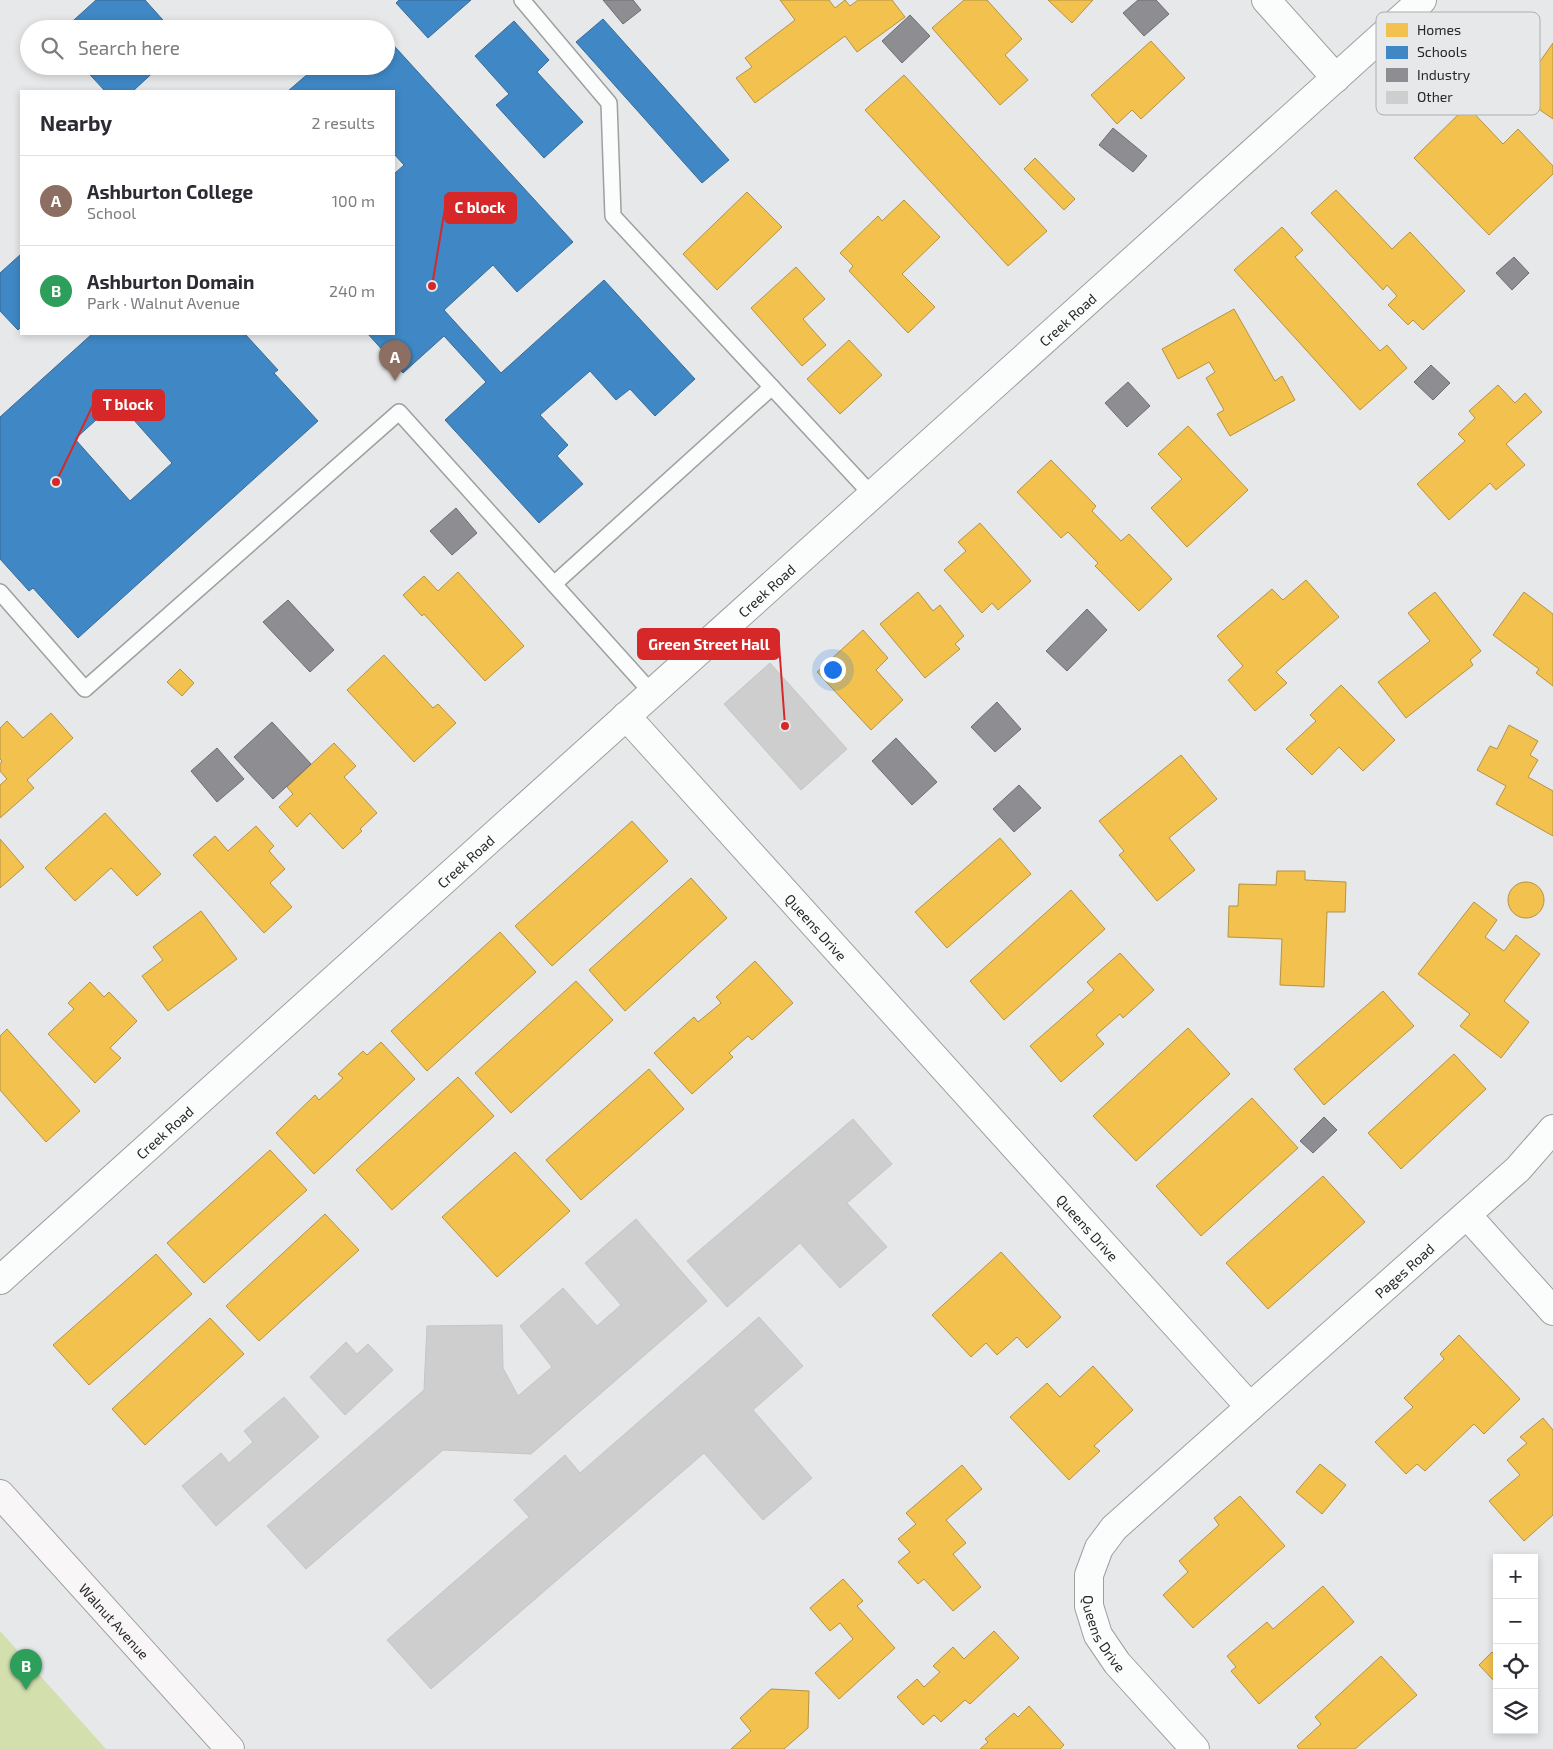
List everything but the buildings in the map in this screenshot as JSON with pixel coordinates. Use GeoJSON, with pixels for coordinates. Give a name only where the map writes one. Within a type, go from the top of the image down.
{"type":"FeatureCollection","features":[{"type":"Feature","properties":{"kind":"main road","name":"Walnut Avenue"},"geometry":{"type":"LineString","coordinates":[[0,1494],[230,1749]]}},
{"type":"Feature","properties":{"kind":"street"},"geometry":{"type":"LineString","coordinates":[[1266,0],[1336,78]]}},
{"type":"Feature","properties":{"kind":"street","name":"Creek Road"},"geometry":{"type":"LineString","coordinates":[[1409,12],[1422,0]]}},
{"type":"Feature","properties":{"kind":"street","name":"Creek Road"},"geometry":{"type":"LineString","coordinates":[[0,1280],[1376,42]]}},
{"type":"Feature","properties":{"kind":"street","name":"Queens Drive"},"geometry":{"type":"LineString","coordinates":[[626,716],[1250,1407],[1114,1528],[1099,1548],[1089,1575],[1089,1606],[1098,1635],[1117,1663],[1195,1749]]}},
{"type":"Feature","properties":{"kind":"street","name":"Pages Road"},"geometry":{"type":"LineString","coordinates":[[1250,1407],[1518,1169],[1553,1129]]}},
{"type":"Feature","properties":{"kind":"street"},"geometry":{"type":"LineString","coordinates":[[1467,1215],[1553,1311]]}},
{"type":"Feature","properties":{"kind":"lane"},"geometry":{"type":"LineString","coordinates":[[522,0],[609,103],[613,216],[872,495]]}},
{"type":"Feature","properties":{"kind":"lane"},"geometry":{"type":"LineString","coordinates":[[554,584],[772,387]]}},
{"type":"Feature","properties":{"kind":"lane"},"geometry":{"type":"LineString","coordinates":[[0,592],[85,690],[399,412],[652,692]]}},
{"type":"Feature","properties":{"kind":"green space"},"geometry":{"type":"Polygon","coordinates":[[[0,1631],[106,1749],[0,1749],[0,1631]]]}},
{"type":"Feature","properties":{"kind":"place","name":"C block"},"geometry":{"type":"Point","coordinates":[432,286]}},
{"type":"Feature","properties":{"kind":"place","name":"Ashburton College"},"geometry":{"type":"Point","coordinates":[395,381]}},
{"type":"Feature","properties":{"kind":"place","name":"T block"},"geometry":{"type":"Point","coordinates":[56,482]}},
{"type":"Feature","properties":{"kind":"place","name":"Green Street Hall"},"geometry":{"type":"Point","coordinates":[785,726]}},
{"type":"Feature","properties":{"kind":"place","name":"Ashburton Domain"},"geometry":{"type":"Point","coordinates":[26,1690]}}]}
